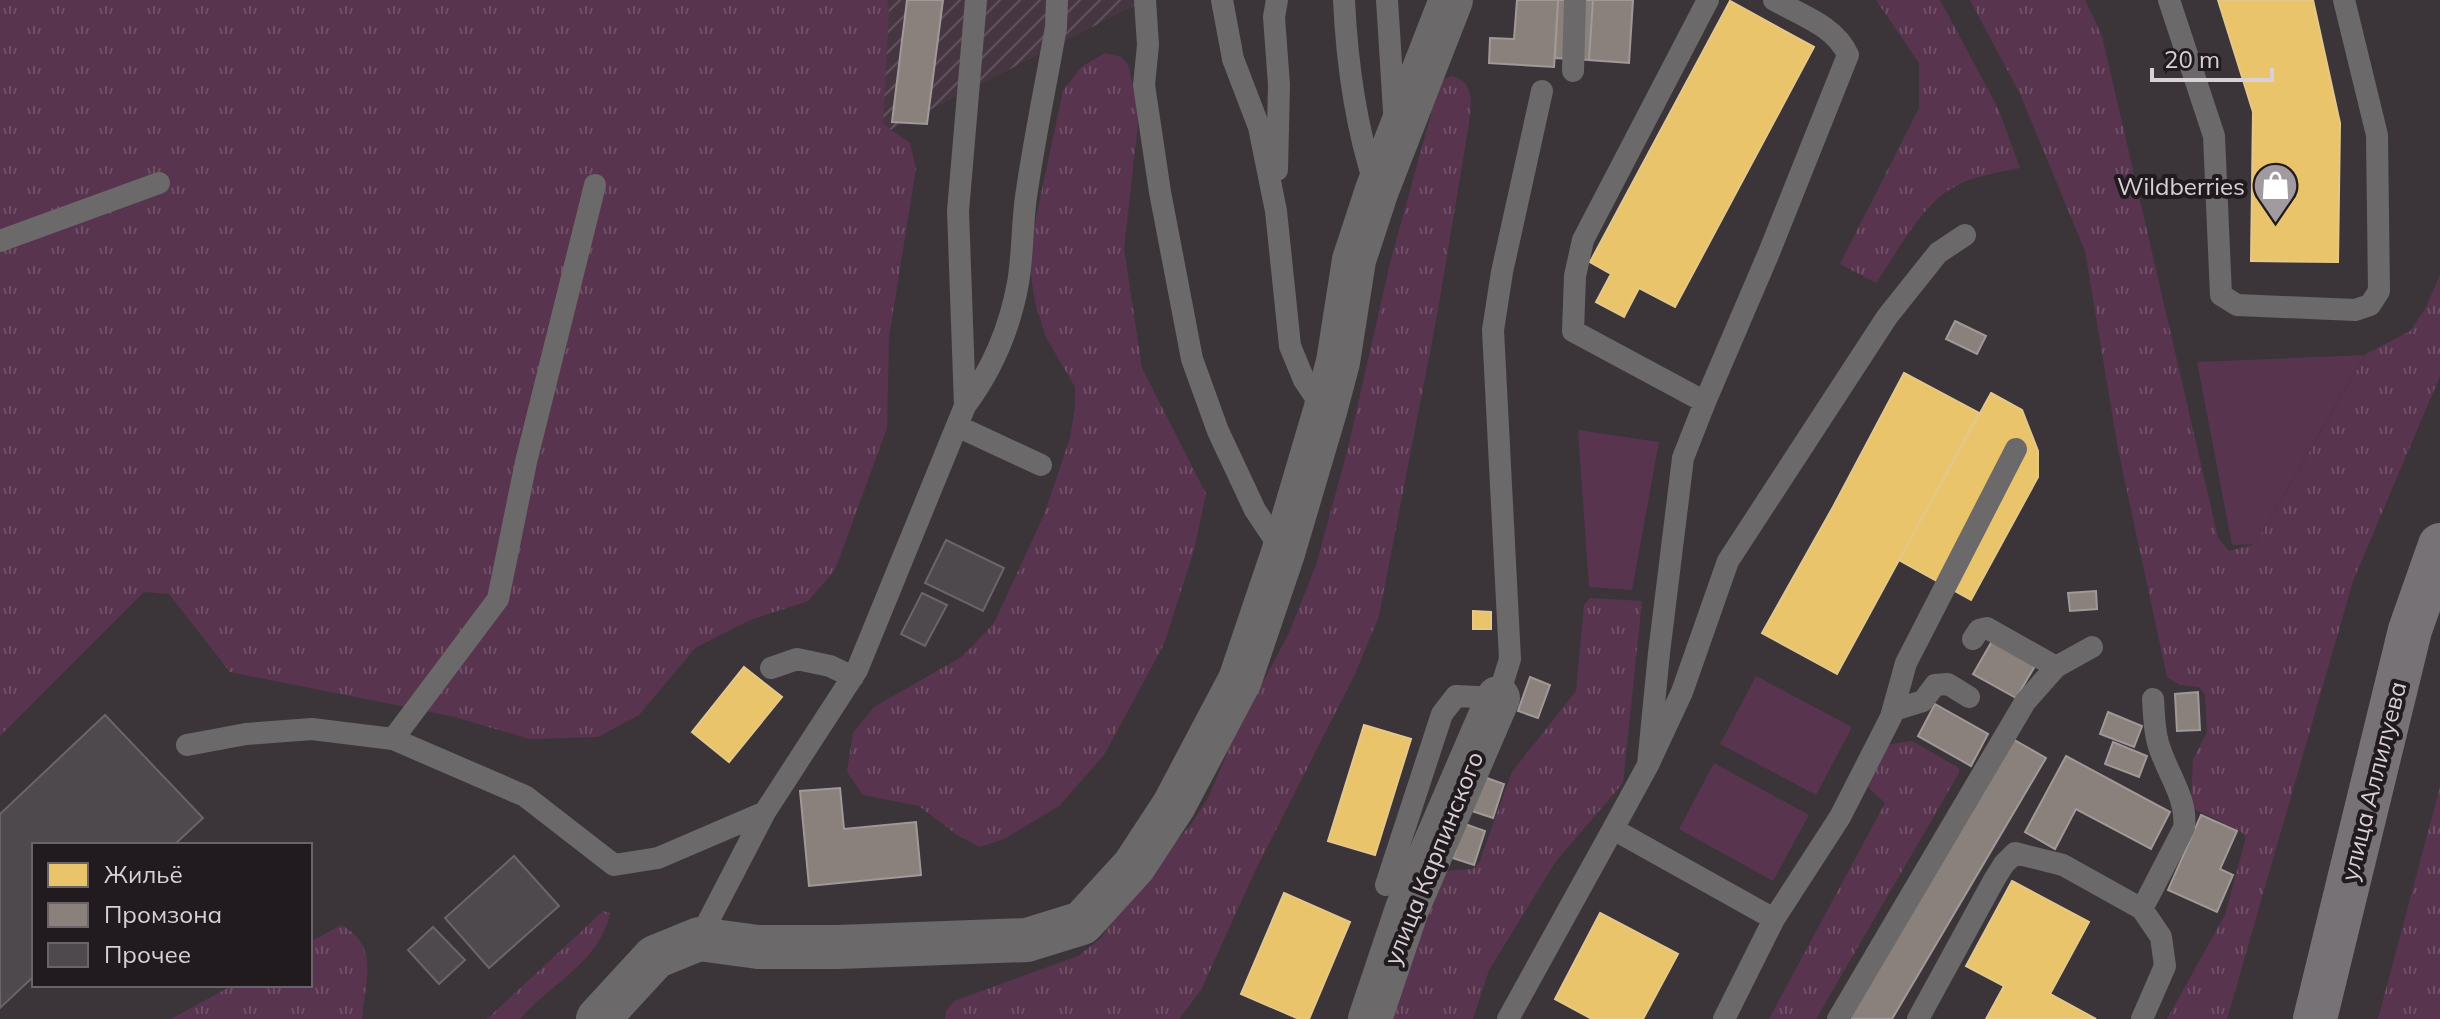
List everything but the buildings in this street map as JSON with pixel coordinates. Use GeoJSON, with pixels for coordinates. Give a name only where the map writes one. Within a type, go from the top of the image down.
{"type":"FeatureCollection","features":[{"type":"Feature","properties":{"kind":"main road","name":"улица Аллилуева"},"geometry":{"type":"LineString","coordinates":[[2315,1019],[2410,630],[2440,545]]}},
{"type":"Feature","properties":{"kind":"street"},"geometry":{"type":"LineString","coordinates":[[598,1019],[655,957],[699,939],[758,947],[1027,940],[1082,923],[1134,866],[1174,805],[1240,680],[1283,553],[1325,411],[1338,362],[1354,260],[1447,5]]}},
{"type":"Feature","properties":{"kind":"street","name":"улица Карпинского"},"geometry":{"type":"LineString","coordinates":[[1370,1019],[1407,909],[1498,698]]}},
{"type":"Feature","properties":{"kind":"lane"},"geometry":{"type":"LineString","coordinates":[[961,416],[958,211],[976,0]]}},
{"type":"Feature","properties":{"kind":"lane"},"geometry":{"type":"LineString","coordinates":[[699,939],[765,812],[853,677],[961,416],[981,385],[997,351],[1012,310],[1018,280],[1026,197],[1056,27],[1057,0]]}},
{"type":"Feature","properties":{"kind":"lane"},"geometry":{"type":"LineString","coordinates":[[1145,0],[1148,45],[1144,85],[1160,192],[1192,359],[1218,431],[1255,510],[1283,553]]}},
{"type":"Feature","properties":{"kind":"lane"},"geometry":{"type":"LineString","coordinates":[[1222,0],[1233,59],[1259,127],[1276,211],[1290,346],[1304,380],[1325,411]]}},
{"type":"Feature","properties":{"kind":"lane"},"geometry":{"type":"LineString","coordinates":[[1276,211],[1279,85],[1274,17],[1277,0]]}},
{"type":"Feature","properties":{"kind":"lane"},"geometry":{"type":"LineString","coordinates":[[1344,0],[1359,136],[1377,190]]}},
{"type":"Feature","properties":{"kind":"lane"},"geometry":{"type":"LineString","coordinates":[[1387,0],[1394,111],[1403,122]]}},
{"type":"Feature","properties":{"kind":"lane"},"geometry":{"type":"LineString","coordinates":[[1573,71],[1575,0]]}},
{"type":"Feature","properties":{"kind":"lane"},"geometry":{"type":"LineString","coordinates":[[1705,402],[1573,331],[1575,276],[1583,240],[1708,0]]}},
{"type":"Feature","properties":{"kind":"lane"},"geometry":{"type":"LineString","coordinates":[[1648,765],[1683,458],[1848,55],[1842,42],[1829,30],[1774,0]]}},
{"type":"Feature","properties":{"kind":"lane"},"geometry":{"type":"LineString","coordinates":[[2169,0],[2214,136],[2221,295],[2237,305],[2355,310],[2370,305],[2379,291],[2377,135],[2344,0]]}},
{"type":"Feature","properties":{"kind":"lane"},"geometry":{"type":"LineString","coordinates":[[1386,885],[1442,714],[1456,696],[1498,698],[1510,659],[1493,330],[1502,272],[1542,91]]}},
{"type":"Feature","properties":{"kind":"lane"},"geometry":{"type":"LineString","coordinates":[[0,241],[159,183]]}},
{"type":"Feature","properties":{"kind":"lane"},"geometry":{"type":"LineString","coordinates":[[393,739],[498,599],[526,462],[595,185]]}},
{"type":"Feature","properties":{"kind":"lane"},"geometry":{"type":"LineString","coordinates":[[1508,1019],[1648,765],[1682,692],[1728,561],[1887,317],[1938,253],[1965,235]]}},
{"type":"Feature","properties":{"kind":"lane"},"geometry":{"type":"LineString","coordinates":[[961,416],[1041,465]]}},
{"type":"Feature","properties":{"kind":"lane"},"geometry":{"type":"LineString","coordinates":[[1724,1019],[1774,919],[1840,817],[1894,710],[1906,663],[2016,449]]}},
{"type":"Feature","properties":{"kind":"lane"},"geometry":{"type":"LineString","coordinates":[[1973,639],[1979,630],[1987,628],[2056,667]]}},
{"type":"Feature","properties":{"kind":"lane"},"geometry":{"type":"LineString","coordinates":[[1838,1019],[2025,702],[2056,667],[2092,647]]}},
{"type":"Feature","properties":{"kind":"lane"},"geometry":{"type":"LineString","coordinates":[[771,668],[797,659],[830,666],[853,677]]}},
{"type":"Feature","properties":{"kind":"lane"},"geometry":{"type":"LineString","coordinates":[[1894,710],[1923,701],[1935,685],[1948,684],[1969,697]]}},
{"type":"Feature","properties":{"kind":"lane"},"geometry":{"type":"LineString","coordinates":[[2142,909],[2184,828],[2186,813],[2157,739],[2153,699]]}},
{"type":"Feature","properties":{"kind":"lane"},"geometry":{"type":"LineString","coordinates":[[187,745],[246,734],[312,729],[393,739],[525,796],[614,865],[658,858],[765,812]]}},
{"type":"Feature","properties":{"kind":"lane"},"geometry":{"type":"LineString","coordinates":[[1613,829],[1774,919]]}},
{"type":"Feature","properties":{"kind":"lane"},"geometry":{"type":"LineString","coordinates":[[1918,1019],[1994,880],[2015,853],[2063,865],[2142,909],[2161,937],[2165,966],[2142,1019]]}},
{"type":"Feature","properties":{"kind":"shaded area"},"geometry":{"type":"Polygon","coordinates":[[[821,0],[1145,0],[883,134],[821,0]]]}},
{"type":"Feature","properties":{"kind":"green space"},"geometry":{"type":"Polygon","coordinates":[[[0,0],[887,0],[883,124],[910,143],[916,169],[889,337],[887,428],[835,570],[808,601],[750,620],[695,648],[639,715],[598,737],[530,739],[451,716],[230,672],[169,594],[144,592],[0,736],[0,0]]]}},
{"type":"Feature","properties":{"kind":"green space"},"geometry":{"type":"Polygon","coordinates":[[[1876,0],[1940,0],[1998,108],[2020,168],[1966,181],[1938,198],[1909,232],[1876,283],[1840,264],[1919,108],[1919,63],[1876,0]]]}},
{"type":"Feature","properties":{"kind":"green space"},"geometry":{"type":"Polygon","coordinates":[[[1970,0],[2085,0],[2102,36],[2218,538],[2229,551],[2255,544],[2366,354],[2410,331],[2425,309],[2440,275],[2440,376],[2353,581],[2227,1019],[2167,1019],[2225,915],[2246,837],[2240,831],[2194,809],[2191,803],[2193,759],[2207,732],[2205,695],[2199,687],[2180,685],[2167,677],[2118,449],[2085,251],[2020,94],[1970,0]]]}},
{"type":"Feature","properties":{"kind":"green space"},"geometry":{"type":"Polygon","coordinates":[[[1105,53],[1121,57],[1128,64],[1139,114],[1124,249],[1142,368],[1206,494],[1194,550],[1164,644],[1104,755],[1059,806],[1004,839],[980,847],[957,835],[919,806],[863,795],[847,772],[853,733],[874,707],[963,656],[994,623],[1044,515],[1070,438],[1075,387],[1046,337],[1035,303],[1028,255],[1063,91],[1081,67],[1105,53]]]}},
{"type":"Feature","properties":{"kind":"green space"},"geometry":{"type":"Polygon","coordinates":[[[1451,76],[1465,83],[1468,89],[1471,102],[1469,124],[1438,310],[1379,616],[1355,674],[1256,869],[1201,990],[1179,1019],[945,1019],[946,1011],[954,1001],[1078,956],[1101,938],[1132,894],[1192,823],[1209,796],[1235,735],[1289,633],[1316,565],[1348,448],[1390,263],[1433,107],[1443,80],[1451,76]]]}},
{"type":"Feature","properties":{"kind":"green space"},"geometry":{"type":"Polygon","coordinates":[[[2365,355],[2255,544],[2232,545],[2197,362],[2365,355]]]}},
{"type":"Feature","properties":{"kind":"green space"},"geometry":{"type":"Polygon","coordinates":[[[1578,430],[1659,442],[1632,590],[1589,587],[1578,430]]]}},
{"type":"Feature","properties":{"kind":"green space"},"geometry":{"type":"Polygon","coordinates":[[[1590,598],[1642,601],[1623,783],[1556,861],[1489,970],[1473,1019],[1385,1019],[1447,871],[1473,869],[1479,863],[1512,772],[1576,691],[1584,605],[1590,598]]]}},
{"type":"Feature","properties":{"kind":"green space"},"geometry":{"type":"Polygon","coordinates":[[[1756,676],[1852,727],[1816,795],[1720,744],[1756,676]]]}},
{"type":"Feature","properties":{"kind":"green space"},"geometry":{"type":"Polygon","coordinates":[[[1912,741],[1959,768],[1959,773],[1816,1019],[1769,1019],[1885,803],[1867,786],[1884,745],[1912,741]]]}},
{"type":"Feature","properties":{"kind":"green space"},"geometry":{"type":"Polygon","coordinates":[[[1714,763],[1809,815],[1773,881],[1679,829],[1714,763]]]}},
{"type":"Feature","properties":{"kind":"green space"},"geometry":{"type":"Polygon","coordinates":[[[2440,787],[2440,1019],[2378,1019],[2440,787]]]}},
{"type":"Feature","properties":{"kind":"green space"},"geometry":{"type":"Polygon","coordinates":[[[603,911],[610,913],[604,930],[585,959],[520,1019],[487,1019],[603,911]]]}},
{"type":"Feature","properties":{"kind":"green space"},"geometry":{"type":"Polygon","coordinates":[[[341,925],[361,943],[367,966],[362,1019],[171,1019],[229,987],[312,987],[312,941],[341,925]]]}},
{"type":"Feature","properties":{"kind":"place","name":"Wildberries"},"geometry":{"type":"Point","coordinates":[2276,225]}}]}
